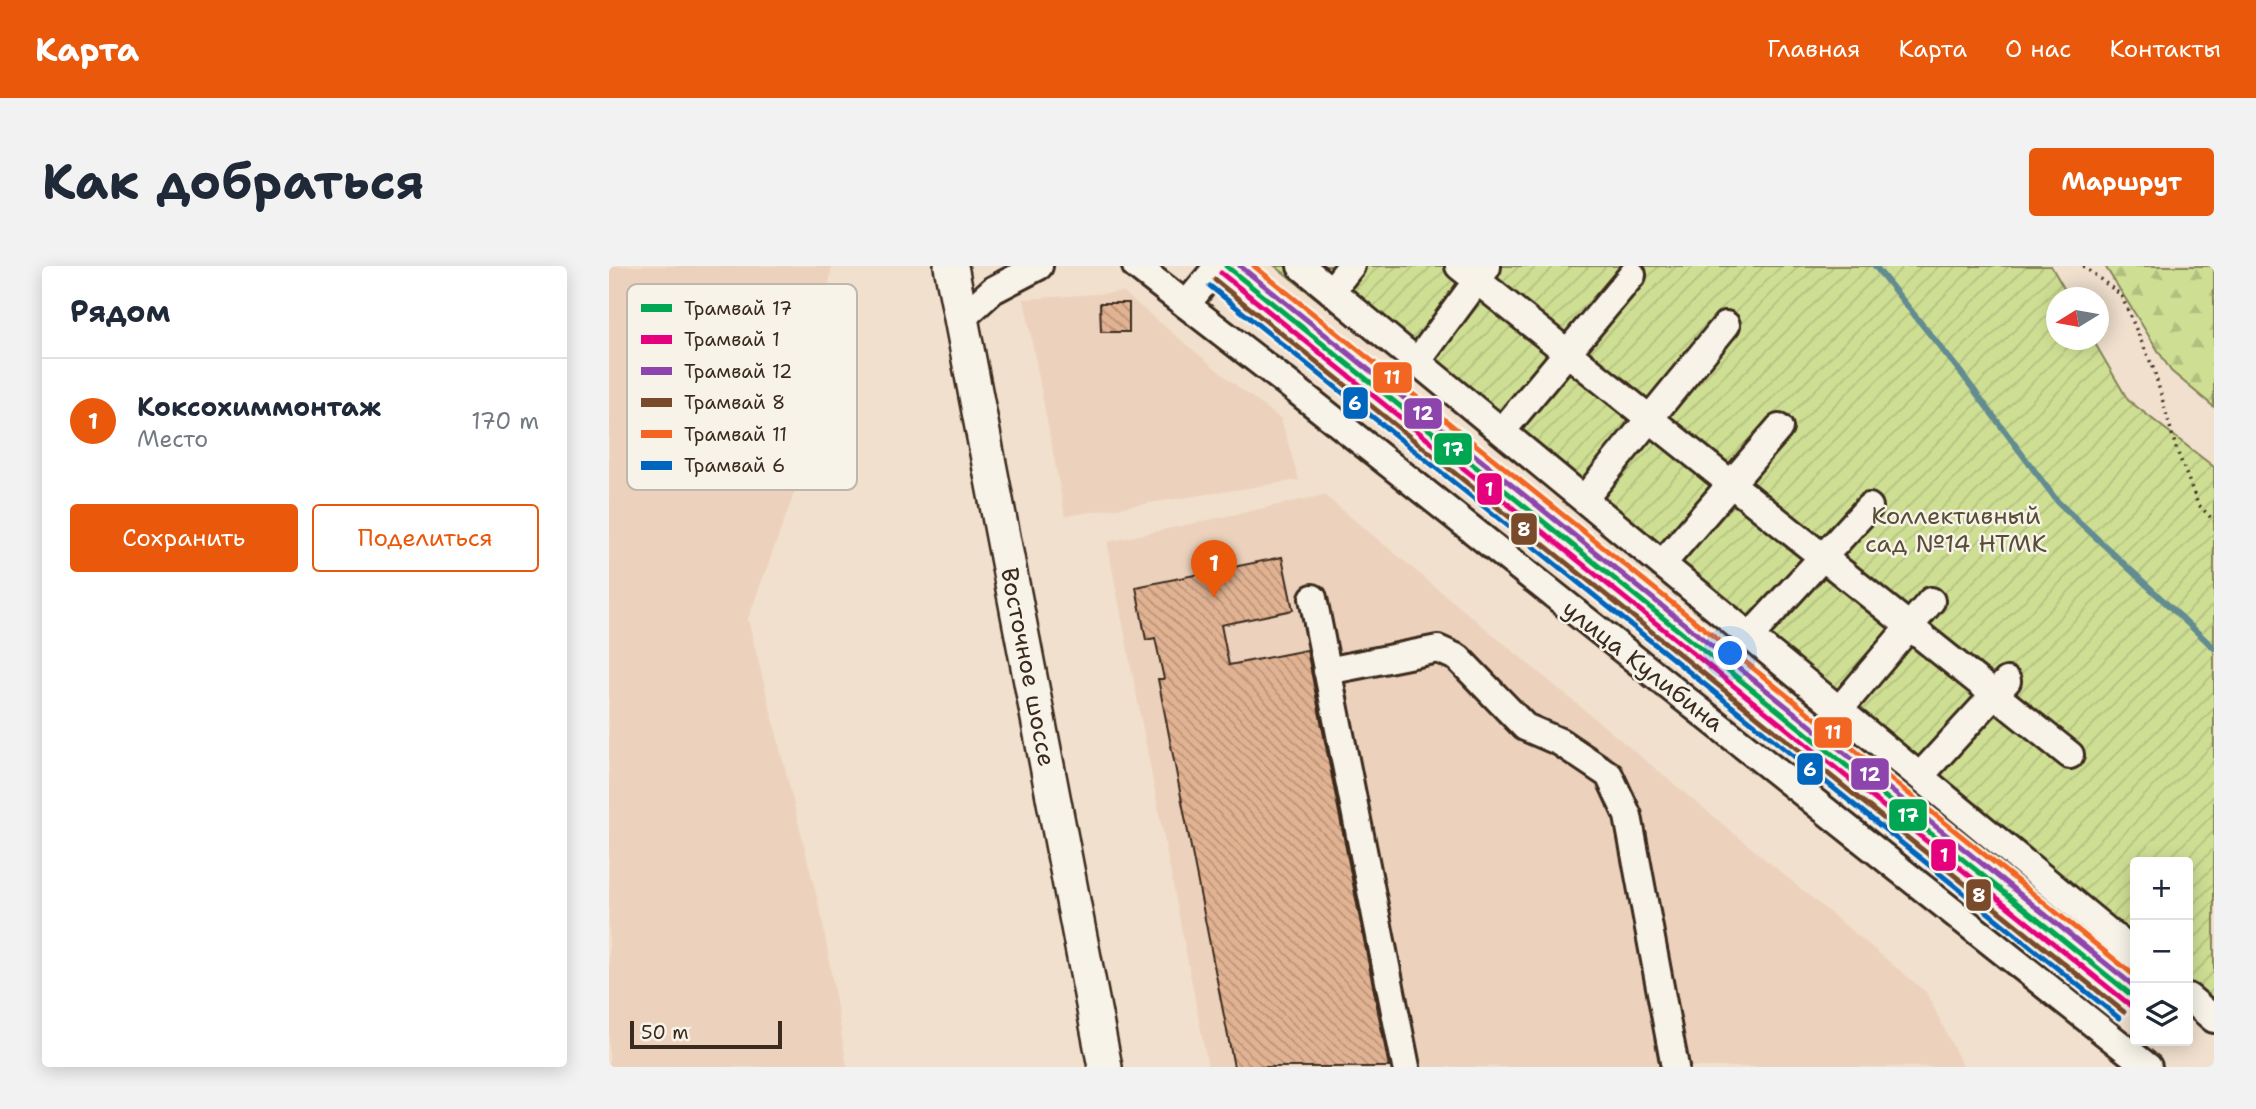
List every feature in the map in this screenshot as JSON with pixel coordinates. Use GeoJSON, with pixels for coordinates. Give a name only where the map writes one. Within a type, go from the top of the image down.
{"type":"FeatureCollection","features":[{"type":"Feature","properties":{"kind":"main road","name":"Восточное шоссе"},"geometry":{"type":"LineString","coordinates":[[951,266],[1105,1067]]}},
{"type":"Feature","properties":{"kind":"street"},"geometry":{"type":"LineString","coordinates":[[961,319],[993,290],[1039,266]]}},
{"type":"Feature","properties":{"kind":"street","name":"улица Кулибина"},"geometry":{"type":"LineString","coordinates":[[1136,266],[2148,1067]]}},
{"type":"Feature","properties":{"kind":"street"},"geometry":{"type":"LineString","coordinates":[[1186,305],[1218,266]]}},
{"type":"Feature","properties":{"kind":"street"},"geometry":{"type":"LineString","coordinates":[[1301,266],[2130,950]]}},
{"type":"Feature","properties":{"kind":"street"},"geometry":{"type":"LineString","coordinates":[[1331,290],[1350,266]]}},
{"type":"Feature","properties":{"kind":"street"},"geometry":{"type":"LineString","coordinates":[[1417,362],[1475,271],[1567,353],[1909,627],[2001,688],[2070,755]]}},
{"type":"Feature","properties":{"kind":"street"},"geometry":{"type":"LineString","coordinates":[[1501,432],[1632,275]]}},
{"type":"Feature","properties":{"kind":"street"},"geometry":{"type":"LineString","coordinates":[[1584,499],[1726,325]]}},
{"type":"Feature","properties":{"kind":"street"},"geometry":{"type":"LineString","coordinates":[[1662,564],[1779,428]]}},
{"type":"Feature","properties":{"kind":"street"},"geometry":{"type":"LineString","coordinates":[[1750,636],[1869,508]]}},
{"type":"Feature","properties":{"kind":"street"},"geometry":{"type":"LineString","coordinates":[[1313,597],[1406,1067]]}},
{"type":"Feature","properties":{"kind":"street"},"geometry":{"type":"LineString","coordinates":[[1839,710],[1930,601]]}},
{"type":"Feature","properties":{"kind":"street"},"geometry":{"type":"LineString","coordinates":[[1327,671],[1438,649],[1458,658],[1525,727],[1560,742],[1609,775],[1628,816],[1675,1067]]}},
{"type":"Feature","properties":{"kind":"street"},"geometry":{"type":"LineString","coordinates":[[1920,776],[2001,688]]}},
{"type":"Feature","properties":{"kind":"street"},"geometry":{"type":"LineString","coordinates":[[2193,1001],[2214,1019]]}},
{"type":"Feature","properties":{"kind":"path"},"geometry":{"type":"LineString","coordinates":[[2083,266],[2120,295],[2154,370],[2176,448],[2198,504],[2214,521]]}},
{"type":"Feature","properties":{"kind":"shaded area"},"geometry":{"type":"Polygon","coordinates":[[[609,266],[832,266],[829,284],[627,284],[627,490],[795,490],[748,619],[822,918],[847,1067],[609,1067],[609,266]]]}},
{"type":"Feature","properties":{"kind":"shaded area"},"geometry":{"type":"Polygon","coordinates":[[[1123,292],[1281,419],[1299,480],[1065,516],[1024,299],[1123,292]]]}},
{"type":"Feature","properties":{"kind":"shaded area"},"geometry":{"type":"Polygon","coordinates":[[[1324,495],[1926,992],[1963,1067],[1208,1067],[1107,542],[1324,495]]]}},
{"type":"Feature","properties":{"kind":"green space","name":"Коллективный сад №14 НТМК"},"geometry":{"type":"Polygon","coordinates":[[[1275,266],[2051,266],[2063,287],[2046,287],[2046,350],[2099,350],[2128,400],[2214,467],[2214,1008],[2193,992],[2193,857],[2130,857],[2130,942],[1275,266]]]}},
{"type":"Feature","properties":{"kind":"green space"},"geometry":{"type":"Polygon","coordinates":[[[2105,266],[2214,266],[2214,407],[2171,371],[2105,266]]]}},
{"type":"Feature","properties":{"kind":"building"},"geometry":{"type":"Polygon","coordinates":[[[1100,303],[1129,303],[1129,332],[1101,332],[1100,303]]]}},
{"type":"Feature","properties":{"kind":"building"},"geometry":{"type":"Polygon","coordinates":[[[1282,557],[1293,610],[1221,625],[1229,665],[1307,650],[1389,1067],[1234,1067],[1158,679],[1164,679],[1155,638],[1146,640],[1136,587],[1282,557]]]}},
{"type":"Feature","properties":{"kind":"waterway"},"geometry":{"type":"LineString","coordinates":[[1875,266],[1962,374],[2058,502],[2214,648]]}},
{"type":"Feature","properties":{"kind":"tram line","name":"17"},"geometry":{"type":"LineString","coordinates":[[1226,266],[2130,994]]}},
{"type":"Feature","properties":{"kind":"tram line","name":"12"},"geometry":{"type":"LineString","coordinates":[[1240,266],[2130,983]]}},
{"type":"Feature","properties":{"kind":"tram line","name":"11"},"geometry":{"type":"LineString","coordinates":[[1254,266],[2130,972]]}},
{"type":"Feature","properties":{"kind":"tram line","name":"1"},"geometry":{"type":"LineString","coordinates":[[1221,273],[2130,1005]]}},
{"type":"Feature","properties":{"kind":"tram line","name":"8"},"geometry":{"type":"LineString","coordinates":[[1215,280],[2124,1012]]}},
{"type":"Feature","properties":{"kind":"tram line","name":"6"},"geometry":{"type":"LineString","coordinates":[[1210,286],[2119,1018]]}},
{"type":"Feature","properties":{"kind":"place","name":"Коксохиммонтаж"},"geometry":{"type":"Point","coordinates":[1214,598]}}]}
